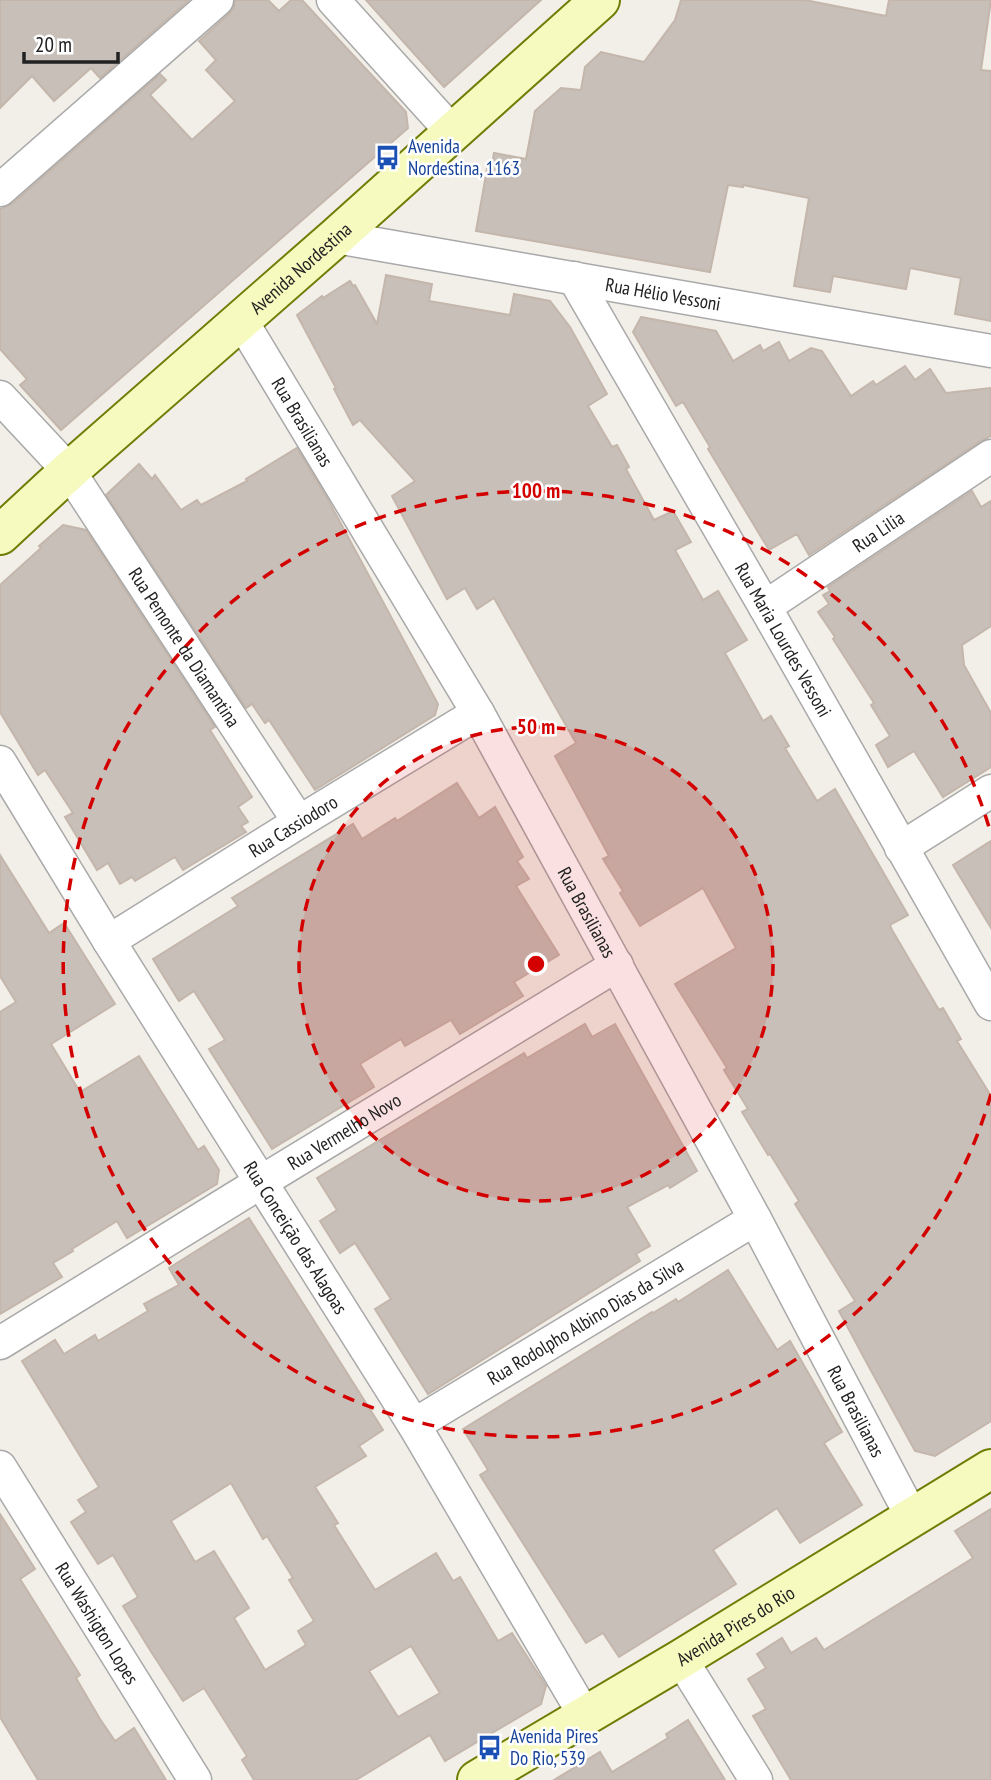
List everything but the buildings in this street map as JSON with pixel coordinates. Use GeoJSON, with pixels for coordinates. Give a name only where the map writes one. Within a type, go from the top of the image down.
{"type":"FeatureCollection","features":[{"type":"Feature","properties":{"kind":"main road","name":"Avenida Nordestina"},"geometry":{"type":"LineString","coordinates":[[0,535],[600,0]]}},
{"type":"Feature","properties":{"kind":"main road","name":"Avenida Pires do Rio"},"geometry":{"type":"LineString","coordinates":[[477,1780],[991,1469]]}},
{"type":"Feature","properties":{"kind":"street"},"geometry":{"type":"LineString","coordinates":[[0,190],[217,0]]}},
{"type":"Feature","properties":{"kind":"street"},"geometry":{"type":"LineString","coordinates":[[333,0],[453,133]]}},
{"type":"Feature","properties":{"kind":"street","name":"Rua Hélio Vessoni"},"geometry":{"type":"LineString","coordinates":[[336,237],[991,351]]}},
{"type":"Feature","properties":{"kind":"street","name":"Rua Maria Lourdes Vessoni"},"geometry":{"type":"LineString","coordinates":[[574,278],[991,1004]]}},
{"type":"Feature","properties":{"kind":"street","name":"Rua Brasilianas"},"geometry":{"type":"LineString","coordinates":[[241,320],[478,713],[755,1219],[912,1517]]}},
{"type":"Feature","properties":{"kind":"street","name":"Rua Pemonte da Diamantina"},"geometry":{"type":"LineString","coordinates":[[0,397],[69,471],[299,822]]}},
{"type":"Feature","properties":{"kind":"street","name":"Rua Lilia"},"geometry":{"type":"LineString","coordinates":[[765,607],[991,456]]}},
{"type":"Feature","properties":{"kind":"street","name":"Rua Cassiodoro"},"geometry":{"type":"LineString","coordinates":[[109,941],[478,713]]}},
{"type":"Feature","properties":{"kind":"street","name":"Rua Conceição das Alagoas"},"geometry":{"type":"LineString","coordinates":[[0,762],[109,941],[414,1425],[585,1716]]}},
{"type":"Feature","properties":{"kind":"street"},"geometry":{"type":"LineString","coordinates":[[901,848],[991,791]]}},
{"type":"Feature","properties":{"kind":"street","name":"Rua Vermelho Novo"},"geometry":{"type":"LineString","coordinates":[[0,1343],[617,965]]}},
{"type":"Feature","properties":{"kind":"street","name":"Rua Rodolpho Albino Dias da Silva"},"geometry":{"type":"LineString","coordinates":[[414,1425],[755,1219]]}},
{"type":"Feature","properties":{"kind":"street","name":"Rua Washigton Lopes"},"geometry":{"type":"LineString","coordinates":[[0,1468],[195,1780]]}},
{"type":"Feature","properties":{"kind":"street"},"geometry":{"type":"LineString","coordinates":[[681,1659],[756,1780]]}},
{"type":"Feature","properties":{"kind":"place","name":"Avenida Nordestina, 1163"},"geometry":{"type":"Point","coordinates":[388,157]}},
{"type":"Feature","properties":{"kind":"place","name":"Avenida Pires Do Rio, 539"},"geometry":{"type":"Point","coordinates":[490,1747]}}]}
